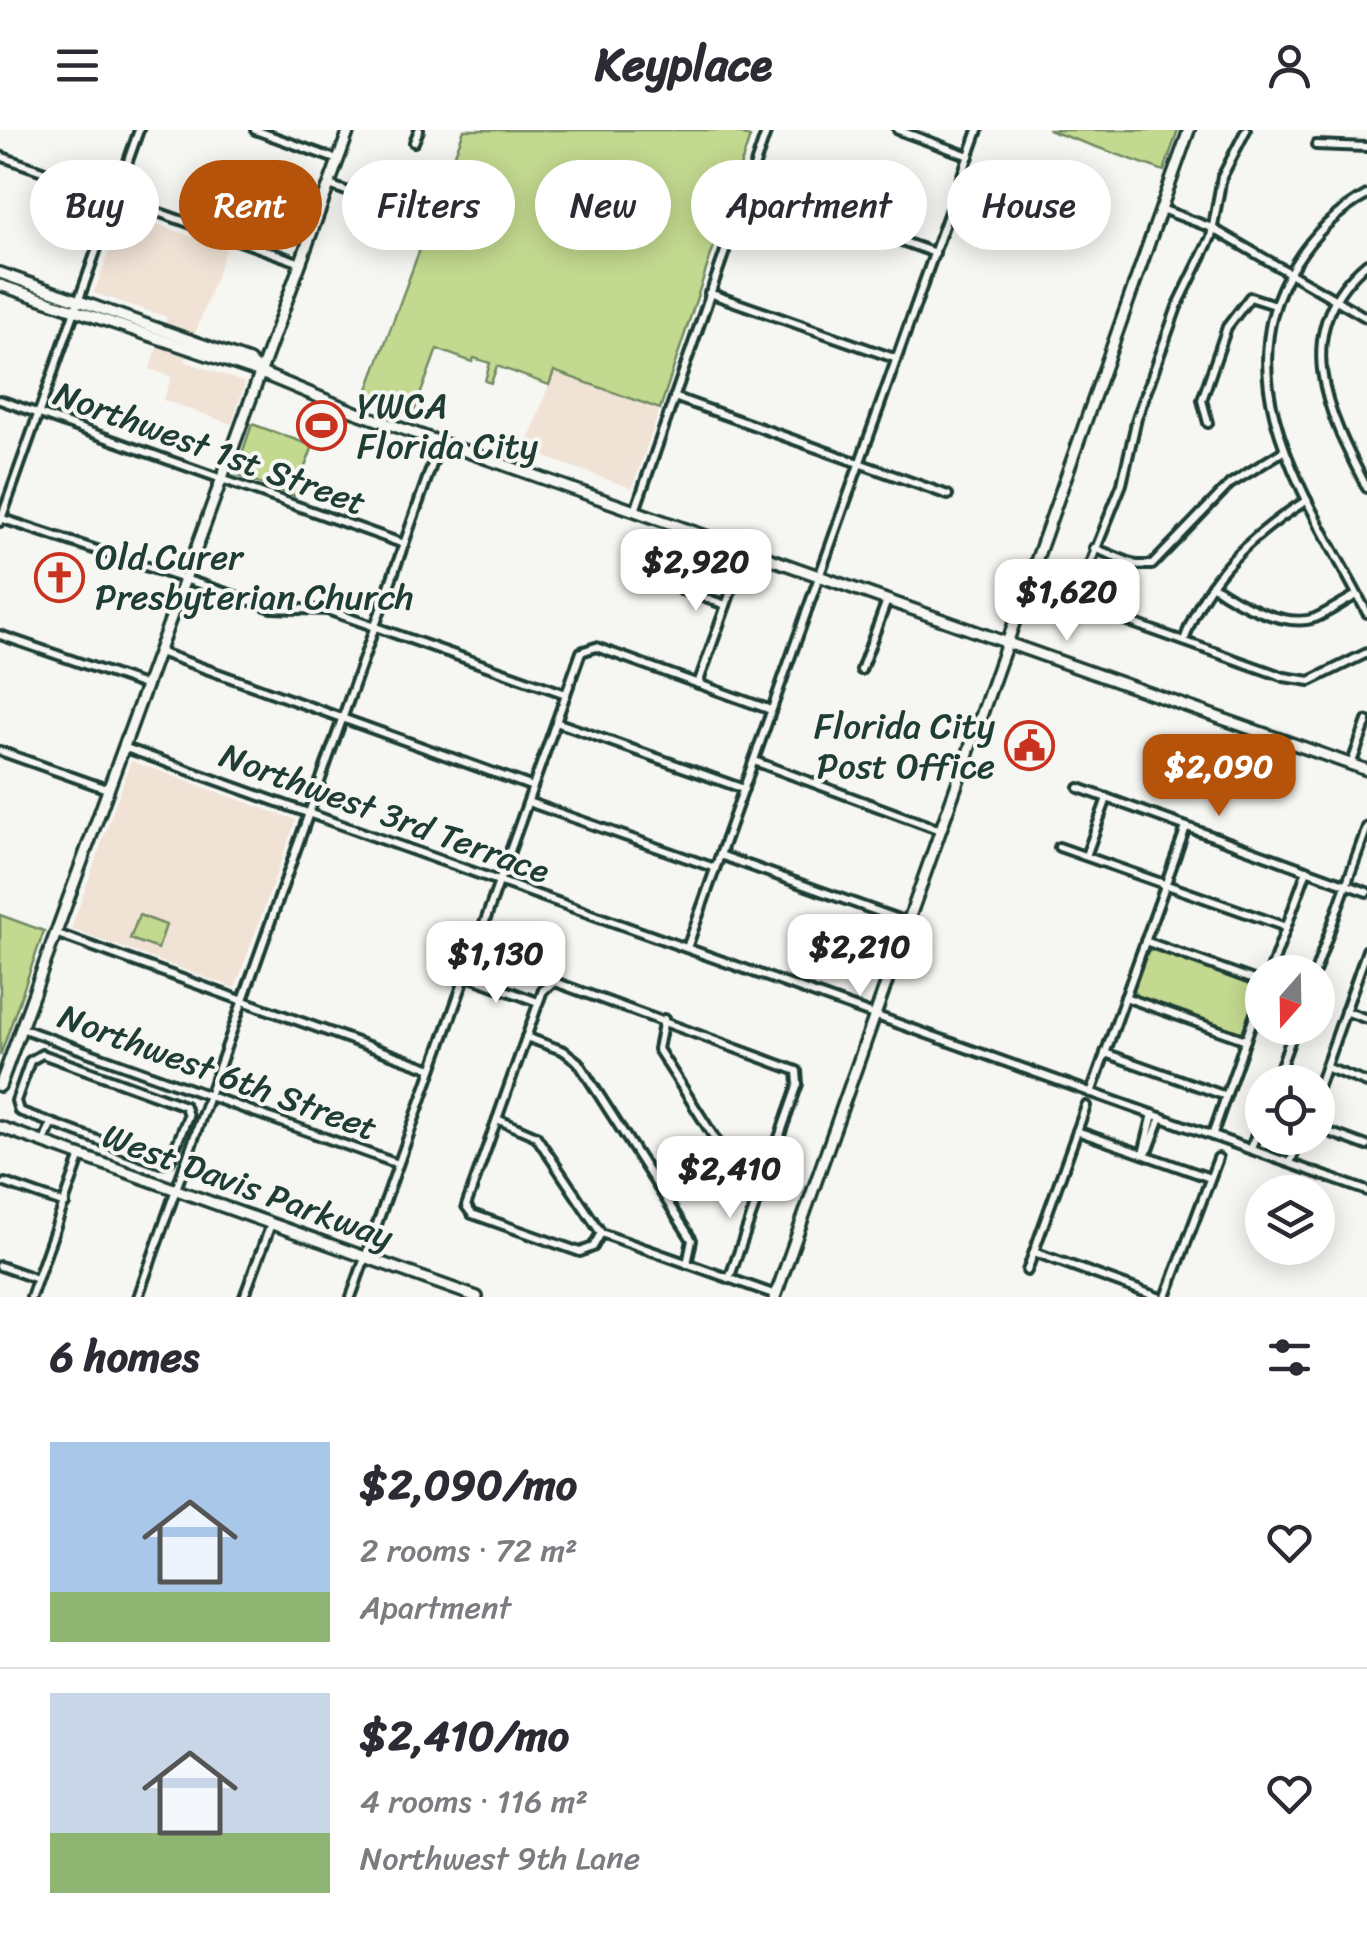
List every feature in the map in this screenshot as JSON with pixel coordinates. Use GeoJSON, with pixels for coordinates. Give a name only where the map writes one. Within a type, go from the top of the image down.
{"type":"FeatureCollection","features":[{"type":"Feature","properties":{"kind":"street"},"geometry":{"type":"LineString","coordinates":[[128,160],[139,130]]}},
{"type":"Feature","properties":{"kind":"street"},"geometry":{"type":"LineString","coordinates":[[255,130],[338,160]]}},
{"type":"Feature","properties":{"kind":"street"},"geometry":{"type":"LineString","coordinates":[[0,1086],[349,130]]}},
{"type":"Feature","properties":{"kind":"street"},"geometry":{"type":"LineString","coordinates":[[414,142],[419,130]]}},
{"type":"Feature","properties":{"kind":"street"},"geometry":{"type":"LineString","coordinates":[[898,130],[969,156]]}},
{"type":"Feature","properties":{"kind":"street"},"geometry":{"type":"LineString","coordinates":[[687,948],[978,130]]}},
{"type":"Feature","properties":{"kind":"street"},"geometry":{"type":"LineString","coordinates":[[497,1120],[538,1139],[601,1234],[776,1296],[1190,130]]}},
{"type":"Feature","properties":{"kind":"street"},"geometry":{"type":"LineString","coordinates":[[1246,130],[1222,177],[1212,228],[1177,307],[1137,418],[1122,484],[1080,580],[1083,601],[1284,677],[1310,681],[1367,653]]}},
{"type":"Feature","properties":{"kind":"street"},"geometry":{"type":"LineString","coordinates":[[756,160],[765,131]]}},
{"type":"Feature","properties":{"kind":"street"},"geometry":{"type":"LineString","coordinates":[[1316,145],[1367,148]]}},
{"type":"Feature","properties":{"kind":"street"},"geometry":{"type":"LineString","coordinates":[[0,156],[30,167]]}},
{"type":"Feature","properties":{"kind":"street"},"geometry":{"type":"LineString","coordinates":[[330,185],[342,189]]}},
{"type":"Feature","properties":{"kind":"street"},"geometry":{"type":"LineString","coordinates":[[1367,195],[1330,221],[1290,272],[1275,305],[1266,345],[1266,382],[1274,422],[1307,500],[1367,613]]}},
{"type":"Feature","properties":{"kind":"street"},"geometry":{"type":"LineString","coordinates":[[1161,209],[1212,228],[1367,318]]}},
{"type":"Feature","properties":{"kind":"street"},"geometry":{"type":"LineString","coordinates":[[159,213],[302,263]]}},
{"type":"Feature","properties":{"kind":"street"},"geometry":{"type":"LineString","coordinates":[[97,250],[1,519],[272,608],[315,607],[566,694]]}},
{"type":"Feature","properties":{"kind":"street"},"geometry":{"type":"LineString","coordinates":[[634,512],[725,250]]}},
{"type":"Feature","properties":{"kind":"street"},"geometry":{"type":"LineString","coordinates":[[927,250],[935,253]]}},
{"type":"Feature","properties":{"kind":"street"},"geometry":{"type":"LineString","coordinates":[[1367,263],[1338,298],[1323,341],[1323,394],[1331,420],[1367,488]]}},
{"type":"Feature","properties":{"kind":"street"},"geometry":{"type":"LineString","coordinates":[[0,273],[77,306]]}},
{"type":"Feature","properties":{"kind":"street"},"geometry":{"type":"LineString","coordinates":[[0,285],[249,361],[261,373],[440,442],[1367,770]]}},
{"type":"Feature","properties":{"kind":"street"},"geometry":{"type":"LineString","coordinates":[[709,293],[897,360]]}},
{"type":"Feature","properties":{"kind":"street"},"geometry":{"type":"LineString","coordinates":[[1208,423],[1202,400],[1228,326],[1250,297],[1275,305]]}},
{"type":"Feature","properties":{"kind":"street"},"geometry":{"type":"LineString","coordinates":[[674,397],[948,495]]}},
{"type":"Feature","properties":{"kind":"street","name":"Northwest 1st Street"},"geometry":{"type":"LineString","coordinates":[[0,400],[404,544]]}},
{"type":"Feature","properties":{"kind":"street"},"geometry":{"type":"LineString","coordinates":[[138,1297],[440,442]]}},
{"type":"Feature","properties":{"kind":"street"},"geometry":{"type":"LineString","coordinates":[[1094,548],[1136,565],[1152,566],[1230,484],[1286,450]]}},
{"type":"Feature","properties":{"kind":"street"},"geometry":{"type":"LineString","coordinates":[[1185,638],[1196,603],[1262,528],[1307,500]]}},
{"type":"Feature","properties":{"kind":"street"},"geometry":{"type":"LineString","coordinates":[[698,684],[745,552]]}},
{"type":"Feature","properties":{"kind":"street"},"geometry":{"type":"LineString","coordinates":[[1212,586],[1231,599],[1293,620],[1312,619],[1357,595]]}},
{"type":"Feature","properties":{"kind":"street"},"geometry":{"type":"LineString","coordinates":[[679,588],[726,605]]}},
{"type":"Feature","properties":{"kind":"street"},"geometry":{"type":"LineString","coordinates":[[862,670],[886,602]]}},
{"type":"Feature","properties":{"kind":"street"},"geometry":{"type":"LineString","coordinates":[[0,634],[148,686]]}},
{"type":"Feature","properties":{"kind":"street"},"geometry":{"type":"LineString","coordinates":[[350,1297],[584,648],[596,647],[772,710]]}},
{"type":"Feature","properties":{"kind":"street"},"geometry":{"type":"LineString","coordinates":[[159,652],[533,787]]}},
{"type":"Feature","properties":{"kind":"street"},"geometry":{"type":"LineString","coordinates":[[1351,764],[1367,721]]}},
{"type":"Feature","properties":{"kind":"street"},"geometry":{"type":"LineString","coordinates":[[556,722],[744,789]]}},
{"type":"Feature","properties":{"kind":"street","name":"Northwest 3rd Terrace"},"geometry":{"type":"LineString","coordinates":[[123,747],[1245,1148]]}},
{"type":"Feature","properties":{"kind":"street"},"geometry":{"type":"LineString","coordinates":[[0,751],[108,790]]}},
{"type":"Feature","properties":{"kind":"street"},"geometry":{"type":"LineString","coordinates":[[754,761],[940,830]]}},
{"type":"Feature","properties":{"kind":"street"},"geometry":{"type":"LineString","coordinates":[[1079,788],[1367,892]]}},
{"type":"Feature","properties":{"kind":"street"},"geometry":{"type":"LineString","coordinates":[[1086,856],[1107,798]]}},
{"type":"Feature","properties":{"kind":"street"},"geometry":{"type":"LineString","coordinates":[[528,802],[715,868]]}},
{"type":"Feature","properties":{"kind":"street"},"geometry":{"type":"LineString","coordinates":[[1090,1093],[1186,827]]}},
{"type":"Feature","properties":{"kind":"street"},"geometry":{"type":"LineString","coordinates":[[1320,955],[1367,827]]}},
{"type":"Feature","properties":{"kind":"street"},"geometry":{"type":"LineString","coordinates":[[1059,847],[1286,928]]}},
{"type":"Feature","properties":{"kind":"street"},"geometry":{"type":"LineString","coordinates":[[720,856],[907,922]]}},
{"type":"Feature","properties":{"kind":"street"},"geometry":{"type":"LineString","coordinates":[[1276,955],[1307,870]]}},
{"type":"Feature","properties":{"kind":"street"},"geometry":{"type":"LineString","coordinates":[[55,934],[432,1069]]}},
{"type":"Feature","properties":{"kind":"street"},"geometry":{"type":"LineString","coordinates":[[1145,941],[1245,977]]}},
{"type":"Feature","properties":{"kind":"street"},"geometry":{"type":"LineString","coordinates":[[1326,1065],[1366,954]]}},
{"type":"Feature","properties":{"kind":"street"},"geometry":{"type":"LineString","coordinates":[[466,975],[538,1002]]}},
{"type":"Feature","properties":{"kind":"street"},"geometry":{"type":"LineString","coordinates":[[601,1234],[593,1247],[580,1252],[472,1214],[466,1206],[538,1002],[551,982],[664,1019],[797,1071],[798,1084],[729,1279]]}},
{"type":"Feature","properties":{"kind":"street"},"geometry":{"type":"LineString","coordinates":[[1125,997],[1245,1040]]}},
{"type":"Feature","properties":{"kind":"street"},"geometry":{"type":"LineString","coordinates":[[1345,1011],[1367,1019]]}},
{"type":"Feature","properties":{"kind":"street"},"geometry":{"type":"LineString","coordinates":[[664,1019],[658,1049],[726,1156],[766,1174]]}},
{"type":"Feature","properties":{"kind":"street","name":"Northwest 6th Street"},"geometry":{"type":"LineString","coordinates":[[21,1028],[398,1164]]}},
{"type":"Feature","properties":{"kind":"street"},"geometry":{"type":"LineString","coordinates":[[526,1038],[573,1056],[578,1062],[692,1240],[686,1264]]}},
{"type":"Feature","properties":{"kind":"street"},"geometry":{"type":"LineString","coordinates":[[55,1058],[61,1042]]}},
{"type":"Feature","properties":{"kind":"street"},"geometry":{"type":"LineString","coordinates":[[1212,1136],[1245,1043]]}},
{"type":"Feature","properties":{"kind":"street"},"geometry":{"type":"LineString","coordinates":[[1105,1053],[1226,1096]]}},
{"type":"Feature","properties":{"kind":"street"},"geometry":{"type":"LineString","coordinates":[[39,1054],[170,1100],[183,1104],[188,1113],[174,1154],[166,1164],[21,1113],[16,1103],[32,1058],[39,1054]]}},
{"type":"Feature","properties":{"kind":"street"},"geometry":{"type":"LineString","coordinates":[[1335,1071],[1367,1082]]}},
{"type":"Feature","properties":{"kind":"street"},"geometry":{"type":"LineString","coordinates":[[170,1100],[176,1084]]}},
{"type":"Feature","properties":{"kind":"street"},"geometry":{"type":"LineString","coordinates":[[1027,1270],[1086,1106]]}},
{"type":"Feature","properties":{"kind":"street"},"geometry":{"type":"LineString","coordinates":[[1143,1154],[1150,1149],[1157,1116]]}},
{"type":"Feature","properties":{"kind":"street"},"geometry":{"type":"LineString","coordinates":[[44,1142],[51,1124]]}},
{"type":"Feature","properties":{"kind":"street","name":"West Davis Parkway"},"geometry":{"type":"LineString","coordinates":[[0,1127],[457,1294],[477,1297]]}},
{"type":"Feature","properties":{"kind":"street"},"geometry":{"type":"LineString","coordinates":[[1078,1131],[1210,1178]]}},
{"type":"Feature","properties":{"kind":"street"},"geometry":{"type":"LineString","coordinates":[[1335,1134],[1367,1146]]}},
{"type":"Feature","properties":{"kind":"street","name":"Northwest 3rd Terrace"},"geometry":{"type":"LineString","coordinates":[[1266,1155],[1367,1190]]}},
{"type":"Feature","properties":{"kind":"street"},"geometry":{"type":"LineString","coordinates":[[1290,1163],[1293,1155]]}},
{"type":"Feature","properties":{"kind":"street"},"geometry":{"type":"LineString","coordinates":[[30,1297],[81,1156]]}},
{"type":"Feature","properties":{"kind":"street"},"geometry":{"type":"LineString","coordinates":[[1166,1297],[1218,1158]]}},
{"type":"Feature","properties":{"kind":"street"},"geometry":{"type":"LineString","coordinates":[[5,1183],[64,1204]]}},
{"type":"Feature","properties":{"kind":"street"},"geometry":{"type":"LineString","coordinates":[[244,1297],[271,1224]]}},
{"type":"Feature","properties":{"kind":"street"},"geometry":{"type":"LineString","coordinates":[[1034,1252],[1158,1297]]}},
{"type":"Feature","properties":{"kind":"street"},"geometry":{"type":"LineString","coordinates":[[0,1266],[37,1279]]}},
{"type":"Feature","properties":{"kind":"shaded area"},"geometry":{"type":"Polygon","coordinates":[[[159,225],[179,232],[179,250],[226,250],[185,361],[245,383],[232,424],[163,400],[172,377],[150,369],[167,317],[94,293],[109,250],[159,250],[159,225]]]}},
{"type":"Feature","properties":{"kind":"shaded area"},"geometry":{"type":"Polygon","coordinates":[[[554,371],[660,409],[632,488],[525,450],[554,371]]]}},
{"type":"Feature","properties":{"kind":"shaded area"},"geometry":{"type":"Polygon","coordinates":[[[131,761],[296,820],[235,988],[71,929],[131,761]]]}},
{"type":"Feature","properties":{"kind":"green space"},"geometry":{"type":"Polygon","coordinates":[[[464,130],[730,130],[750,137],[742,160],[691,160],[691,250],[713,250],[660,409],[554,371],[549,385],[497,366],[491,383],[485,381],[490,363],[474,358],[472,362],[437,349],[415,409],[367,392],[420,250],[515,250],[515,160],[453,160],[464,130]]]}},
{"type":"Feature","properties":{"kind":"green space"},"geometry":{"type":"Polygon","coordinates":[[[1048,130],[1178,130],[1164,171],[1048,130]]]}},
{"type":"Feature","properties":{"kind":"green space"},"geometry":{"type":"Polygon","coordinates":[[[252,424],[313,446],[294,496],[235,474],[252,424]]]}},
{"type":"Feature","properties":{"kind":"green space"},"geometry":{"type":"Polygon","coordinates":[[[0,915],[44,931],[0,1056],[0,915]]]}},
{"type":"Feature","properties":{"kind":"green space"},"geometry":{"type":"Polygon","coordinates":[[[139,915],[166,925],[158,949],[130,939],[139,915]]]}},
{"type":"Feature","properties":{"kind":"green space"},"geometry":{"type":"Polygon","coordinates":[[[1156,949],[1245,983],[1243,1031],[1235,1032],[1139,998],[1132,987],[1145,952],[1156,949]]]}},
{"type":"Feature","properties":{"kind":"place","name":"YWCA Florida City"},"geometry":{"type":"Point","coordinates":[322,426]}},
{"type":"Feature","properties":{"kind":"place","name":"Old Curer Presbyterian Church"},"geometry":{"type":"Point","coordinates":[60,577]}},
{"type":"Feature","properties":{"kind":"place","name":"Florida City Post Office"},"geometry":{"type":"Point","coordinates":[1030,746]}}]}
